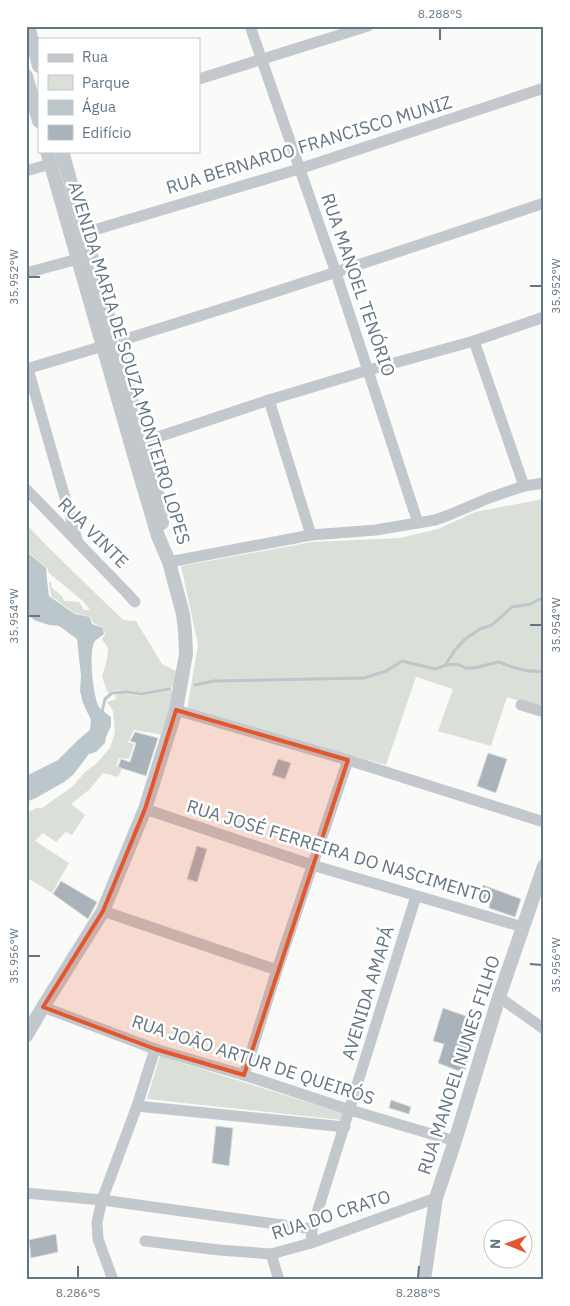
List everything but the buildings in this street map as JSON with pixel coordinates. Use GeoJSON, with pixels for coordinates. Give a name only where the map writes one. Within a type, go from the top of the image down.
{"type":"FeatureCollection","features":[{"type":"Feature","properties":{"kind":"street"},"geometry":{"type":"LineString","coordinates":[[28,26],[38,62]]}},
{"type":"Feature","properties":{"kind":"street","name":"RUA MANOEL TENÓRIO"},"geometry":{"type":"LineString","coordinates":[[250,26],[369,370],[418,523]]}},
{"type":"Feature","properties":{"kind":"street"},"geometry":{"type":"LineString","coordinates":[[200,79],[368,26]]}},
{"type":"Feature","properties":{"kind":"street"},"geometry":{"type":"LineString","coordinates":[[26,76],[38,118]]}},
{"type":"Feature","properties":{"kind":"street","name":"RUA BERNARDO FRANCISCO MUNIZ"},"geometry":{"type":"LineString","coordinates":[[84,233],[300,171],[544,88]]}},
{"type":"Feature","properties":{"kind":"street"},"geometry":{"type":"LineString","coordinates":[[26,171],[56,157]]}},
{"type":"Feature","properties":{"kind":"street","name":"AVENIDA MARIA DE SOUZA MONTEIRO LOPES"},"geometry":{"type":"LineString","coordinates":[[56,157],[84,233],[124,422],[158,536],[168,560]]}},
{"type":"Feature","properties":{"kind":"street","name":"AVENIDA MARIA DE SOUZA MONTEIRO LOPES"},"geometry":{"type":"LineString","coordinates":[[56,157],[78,259],[143,442],[157,494],[168,560]]}},
{"type":"Feature","properties":{"kind":"street"},"geometry":{"type":"LineString","coordinates":[[78,543],[27,369],[336,273],[544,203]]}},
{"type":"Feature","properties":{"kind":"street"},"geometry":{"type":"LineString","coordinates":[[26,273],[78,259]]}},
{"type":"Feature","properties":{"kind":"street"},"geometry":{"type":"LineString","coordinates":[[143,442],[269,400],[474,341],[544,317]]}},
{"type":"Feature","properties":{"kind":"street"},"geometry":{"type":"LineString","coordinates":[[474,341],[524,486]]}},
{"type":"Feature","properties":{"kind":"street"},"geometry":{"type":"LineString","coordinates":[[269,400],[311,534]]}},
{"type":"Feature","properties":{"kind":"street"},"geometry":{"type":"LineString","coordinates":[[26,1036],[103,911],[146,809],[176,710],[186,654],[185,631],[183,614],[168,560],[311,534],[376,530],[435,520],[524,486],[544,483]]}},
{"type":"Feature","properties":{"kind":"street","name":"RUA VINTE"},"geometry":{"type":"LineString","coordinates":[[26,490],[135,602]]}},
{"type":"Feature","properties":{"kind":"street"},"geometry":{"type":"LineString","coordinates":[[521,705],[544,712]]}},
{"type":"Feature","properties":{"kind":"street"},"geometry":{"type":"LineString","coordinates":[[176,710],[348,760],[544,822]]}},
{"type":"Feature","properties":{"kind":"street"},"geometry":{"type":"LineString","coordinates":[[244,1075],[277,970],[348,760]]}},
{"type":"Feature","properties":{"kind":"street","name":"RUA JOSÉ FERREIRA DO NASCIMENTO"},"geometry":{"type":"LineString","coordinates":[[146,809],[312,865],[523,927]]}},
{"type":"Feature","properties":{"kind":"street","name":"RUA MANOEL NUNES FILHO"},"geometry":{"type":"LineString","coordinates":[[424,1280],[436,1198],[499,997],[544,866]]}},
{"type":"Feature","properties":{"kind":"street","name":"AVENIDA AMAPÁ"},"geometry":{"type":"LineString","coordinates":[[311,1243],[312,1229],[416,896]]}},
{"type":"Feature","properties":{"kind":"street"},"geometry":{"type":"LineString","coordinates":[[103,911],[277,970]]}},
{"type":"Feature","properties":{"kind":"street"},"geometry":{"type":"LineString","coordinates":[[499,997],[544,1029]]}},
{"type":"Feature","properties":{"kind":"street","name":"RUA JOÃO ARTUR DE QUEIRÓS"},"geometry":{"type":"LineString","coordinates":[[43,1007],[155,1049],[455,1141]]}},
{"type":"Feature","properties":{"kind":"street"},"geometry":{"type":"LineString","coordinates":[[113,1280],[97,1231],[97,1222],[102,1200],[137,1106],[155,1049]]}},
{"type":"Feature","properties":{"kind":"street"},"geometry":{"type":"LineString","coordinates":[[137,1106],[345,1127]]}},
{"type":"Feature","properties":{"kind":"street"},"geometry":{"type":"LineString","coordinates":[[26,1192],[102,1200],[312,1229]]}},
{"type":"Feature","properties":{"kind":"street","name":"RUA DO CRATO"},"geometry":{"type":"LineString","coordinates":[[145,1240],[219,1250],[271,1254],[311,1243],[436,1198]]}},
{"type":"Feature","properties":{"kind":"street"},"geometry":{"type":"LineString","coordinates":[[271,1254],[279,1280]]}},
{"type":"Feature","properties":{"kind":"highlighted area"},"geometry":{"type":"Polygon","coordinates":[[[176,710],[348,760],[244,1075],[155,1049],[43,1007],[103,911],[145,809],[176,710]]]}},
{"type":"Feature","properties":{"kind":"green space"},"geometry":{"type":"Polygon","coordinates":[[[544,498],[544,709],[507,697],[491,746],[438,731],[453,689],[416,677],[386,765],[187,710],[198,645],[181,566],[312,542],[400,538],[438,529],[475,512],[544,498]]]}},
{"type":"Feature","properties":{"kind":"green space"},"geometry":{"type":"Polygon","coordinates":[[[26,524],[123,620],[136,621],[162,664],[180,673],[178,686],[143,692],[120,690],[108,693],[102,677],[108,648],[102,639],[105,634],[103,628],[93,623],[91,617],[75,613],[51,596],[49,582],[51,582],[52,588],[62,596],[64,601],[79,602],[84,610],[90,610],[83,601],[49,573],[47,568],[26,550],[26,524]]]}},
{"type":"Feature","properties":{"kind":"green space"},"geometry":{"type":"Polygon","coordinates":[[[176,690],[164,735],[134,730],[128,742],[134,744],[129,759],[119,758],[116,766],[122,769],[118,777],[103,773],[90,789],[71,804],[85,815],[72,835],[66,832],[56,842],[43,833],[35,841],[69,863],[52,893],[26,877],[26,813],[42,808],[72,787],[110,748],[115,732],[113,711],[107,702],[117,699],[114,695],[140,696],[176,690]]]}},
{"type":"Feature","properties":{"kind":"green space"},"geometry":{"type":"Polygon","coordinates":[[[160,1056],[342,1113],[342,1120],[147,1099],[160,1056]]]}},
{"type":"Feature","properties":{"kind":"water"},"geometry":{"type":"Polygon","coordinates":[[[26,551],[46,568],[49,596],[75,614],[90,617],[92,624],[103,628],[104,634],[95,641],[93,646],[92,674],[99,707],[111,717],[111,726],[105,743],[96,752],[89,754],[73,775],[64,782],[26,802],[26,776],[58,760],[90,730],[91,720],[80,691],[81,676],[77,639],[59,626],[34,620],[26,611],[26,551]]]}},
{"type":"Feature","properties":{"kind":"waterway"},"geometry":{"type":"LineString","coordinates":[[446,664],[465,639],[480,629],[492,625],[512,607],[531,604],[544,598]]}},
{"type":"Feature","properties":{"kind":"waterway"},"geometry":{"type":"LineString","coordinates":[[195,685],[214,681],[364,678],[386,671],[402,661],[435,669],[457,664],[466,668],[474,668],[499,662],[521,669],[544,671]]}},
{"type":"Feature","properties":{"kind":"waterway"},"geometry":{"type":"LineString","coordinates":[[102,712],[105,699],[112,693],[141,694],[170,689]]}}]}
